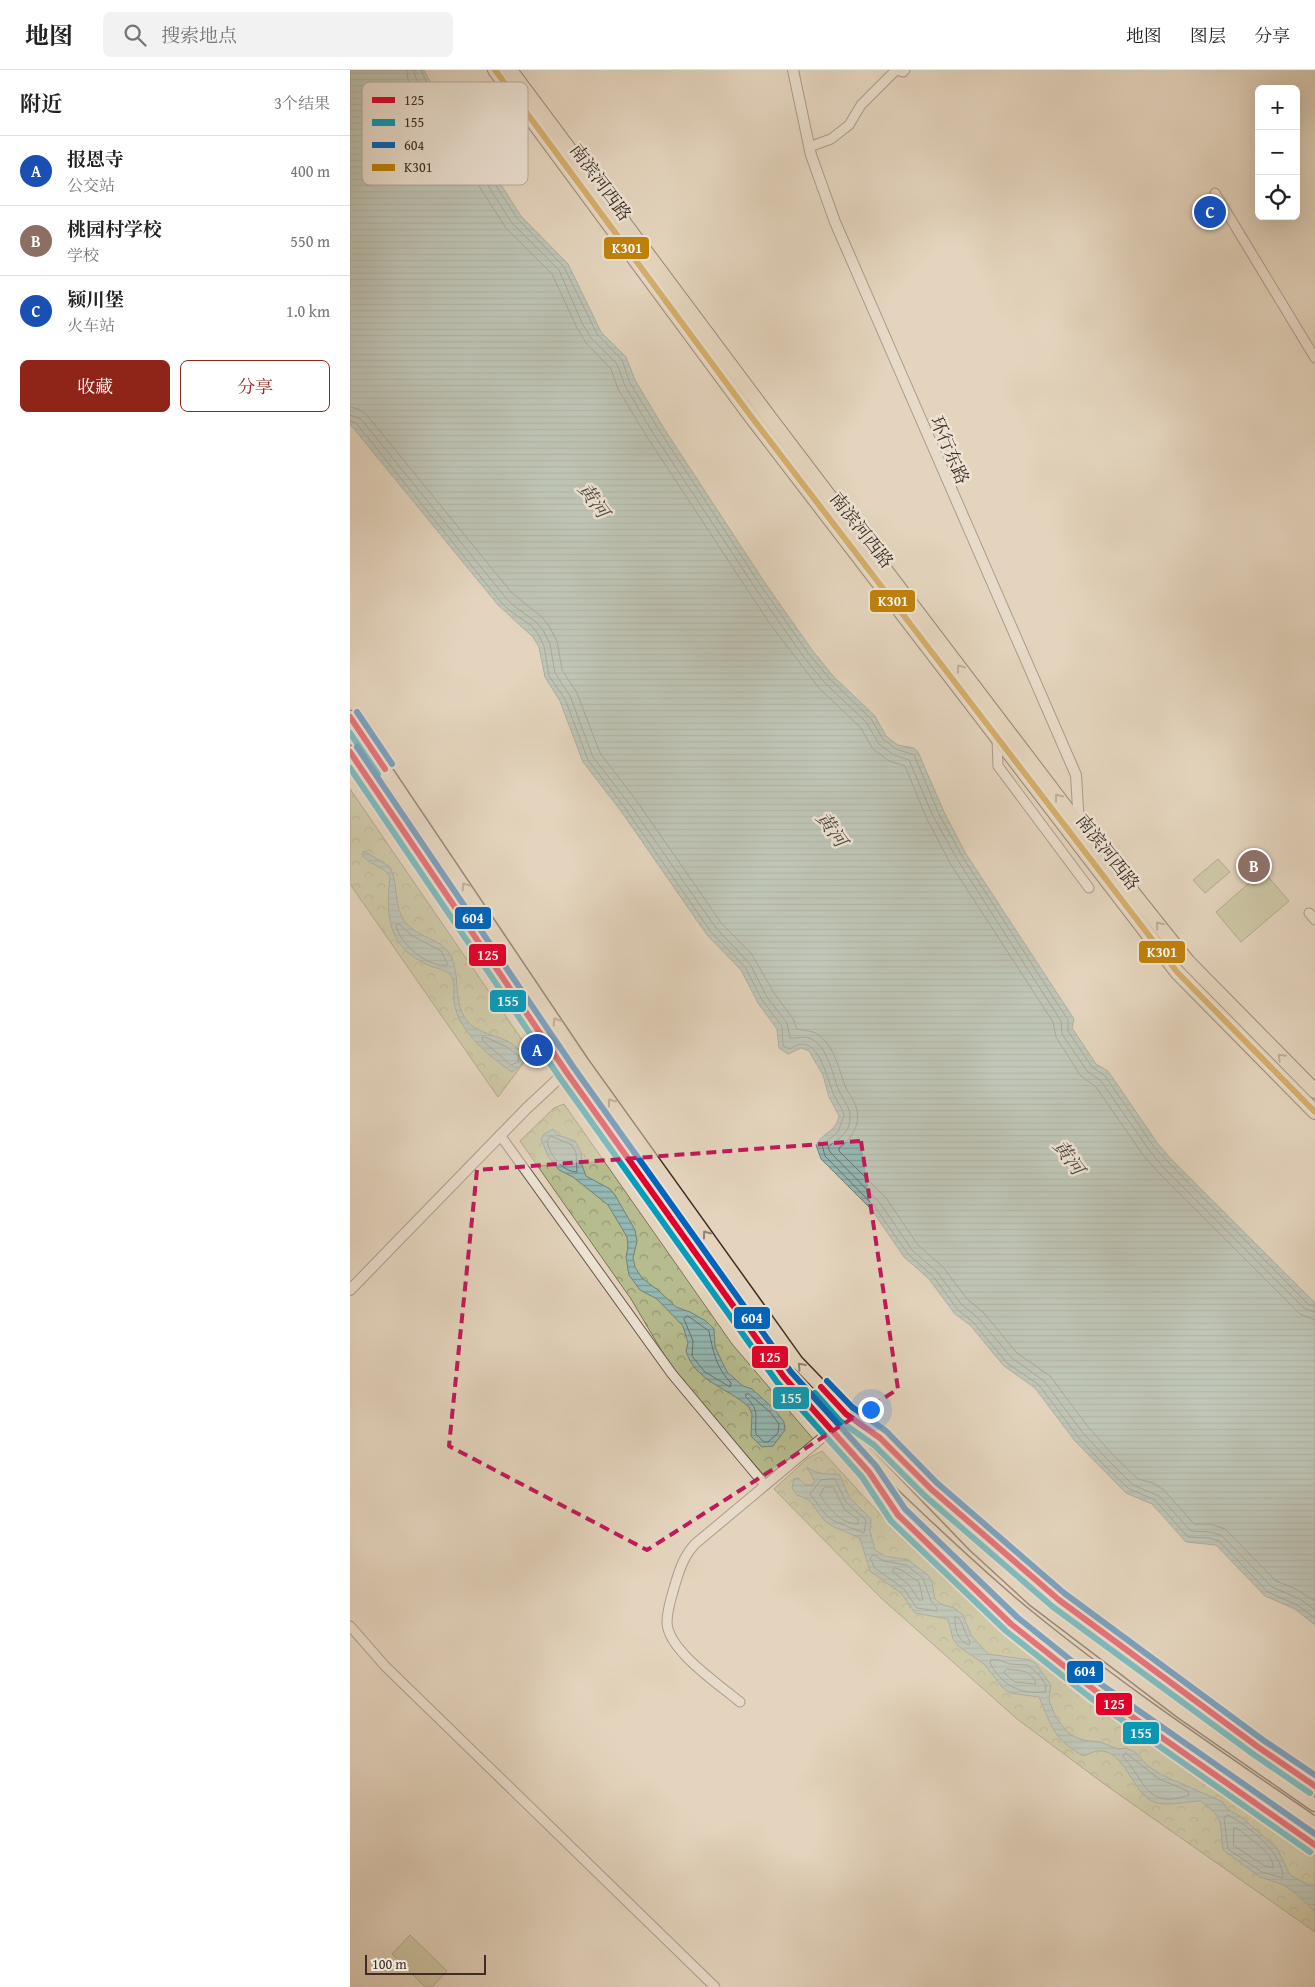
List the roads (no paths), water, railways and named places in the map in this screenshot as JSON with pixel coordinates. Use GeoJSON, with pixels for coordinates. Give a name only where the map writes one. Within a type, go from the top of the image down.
{"type":"FeatureCollection","features":[{"type":"Feature","properties":{"kind":"highway","name":"南滨河西路"},"geometry":{"type":"LineString","coordinates":[[495,70],[504,82]]}},
{"type":"Feature","properties":{"kind":"highway","name":"南滨河西路"},"geometry":{"type":"LineString","coordinates":[[510,70],[519,82]]}},
{"type":"Feature","properties":{"kind":"highway","name":"南滨河西路"},"geometry":{"type":"LineString","coordinates":[[528,94],[769,417],[1079,825],[1188,962],[1315,1092]]}},
{"type":"Feature","properties":{"kind":"highway","name":"南滨河西路"},"geometry":{"type":"LineString","coordinates":[[528,115],[750,415],[1177,972],[1315,1112]]}},
{"type":"Feature","properties":{"kind":"main road"},"geometry":{"type":"LineString","coordinates":[[350,717],[582,1062],[797,1362],[974,1545],[1034,1600],[1180,1711],[1315,1805]]}},
{"type":"Feature","properties":{"kind":"main road"},"geometry":{"type":"LineString","coordinates":[[350,752],[567,1073],[784,1378],[869,1472],[977,1574],[1027,1617],[1168,1723],[1315,1824]]}},
{"type":"Feature","properties":{"kind":"main road"},"geometry":{"type":"LineString","coordinates":[[846,1414],[880,1438],[931,1489],[1059,1600],[1258,1747],[1315,1786]]}},
{"type":"Feature","properties":{"kind":"main road"},"geometry":{"type":"LineString","coordinates":[[869,1472],[898,1515],[1011,1624],[1097,1692],[1315,1845]]}},
{"type":"Feature","properties":{"kind":"street","name":"环行东路"},"geometry":{"type":"LineString","coordinates":[[793,70],[810,147],[834,222],[1076,775],[1079,825],[1074,839]]}},
{"type":"Feature","properties":{"kind":"street"},"geometry":{"type":"LineString","coordinates":[[810,147],[831,139],[849,125],[861,105],[889,76],[896,70],[903,72],[905,70]]}},
{"type":"Feature","properties":{"kind":"street"},"geometry":{"type":"LineString","coordinates":[[1215,193],[1315,358]]}},
{"type":"Feature","properties":{"kind":"street"},"geometry":{"type":"LineString","coordinates":[[997,735],[998,766],[1089,888]]}},
{"type":"Feature","properties":{"kind":"street"},"geometry":{"type":"LineString","coordinates":[[350,1290],[526,1109],[582,1062]]}},
{"type":"Feature","properties":{"kind":"street"},"geometry":{"type":"LineString","coordinates":[[500,1135],[672,1374],[765,1485]]}},
{"type":"Feature","properties":{"kind":"street"},"geometry":{"type":"LineString","coordinates":[[740,1702],[687,1658],[672,1636],[667,1623],[670,1600],[687,1553],[765,1485],[823,1438]]}},
{"type":"Feature","properties":{"kind":"street"},"geometry":{"type":"LineString","coordinates":[[350,1626],[385,1666],[715,1987]]}},
{"type":"Feature","properties":{"kind":"water","name":"黄河"},"geometry":{"type":"Polygon","coordinates":[[[350,70],[424,70],[430,82],[362,82],[362,185],[501,185],[521,216],[568,264],[601,332],[626,357],[635,380],[663,427],[765,583],[812,650],[833,676],[875,716],[886,736],[898,745],[914,748],[918,752],[944,812],[966,854],[1074,1019],[1072,1028],[1096,1064],[1108,1071],[1158,1144],[1172,1160],[1315,1303],[1315,1625],[1295,1609],[1265,1596],[1216,1545],[1186,1542],[1152,1504],[1126,1493],[1075,1441],[1035,1388],[1004,1366],[970,1325],[955,1314],[929,1279],[904,1257],[872,1210],[821,1159],[816,1145],[836,1125],[839,1116],[829,1097],[823,1075],[809,1051],[801,1048],[788,1054],[779,1048],[777,1029],[758,1003],[741,970],[707,935],[621,811],[583,762],[560,701],[545,677],[539,647],[533,637],[498,605],[350,424],[350,70]]]}},
{"type":"Feature","properties":{"kind":"water"},"geometry":{"type":"Polygon","coordinates":[[[364,851],[390,867],[393,874],[397,902],[405,922],[416,932],[442,945],[451,956],[456,973],[460,1007],[468,1022],[482,1031],[509,1042],[524,1054],[522,1063],[512,1072],[486,1052],[464,1026],[455,1007],[454,984],[451,975],[418,960],[407,952],[399,942],[393,932],[388,907],[390,877],[384,870],[365,858],[362,854],[364,851]]]}},
{"type":"Feature","properties":{"kind":"water"},"geometry":{"type":"Polygon","coordinates":[[[553,1129],[558,1135],[575,1141],[581,1152],[582,1165],[586,1176],[610,1189],[615,1195],[635,1230],[637,1241],[633,1258],[635,1267],[642,1278],[676,1307],[706,1321],[714,1329],[715,1347],[727,1372],[743,1386],[752,1389],[774,1409],[784,1422],[785,1430],[773,1446],[762,1447],[751,1436],[752,1414],[749,1407],[704,1377],[697,1370],[690,1361],[686,1351],[688,1343],[683,1326],[657,1299],[640,1290],[629,1275],[626,1257],[627,1237],[608,1205],[573,1177],[559,1170],[548,1156],[541,1139],[544,1134],[553,1129]]]}},
{"type":"Feature","properties":{"kind":"water"},"geometry":{"type":"Polygon","coordinates":[[[807,1467],[819,1473],[839,1474],[850,1498],[871,1519],[870,1531],[875,1550],[885,1556],[908,1560],[928,1575],[932,1582],[935,1599],[941,1604],[954,1608],[963,1615],[971,1635],[988,1654],[1030,1660],[1036,1664],[1051,1685],[1049,1700],[1055,1716],[1068,1733],[1081,1740],[1100,1742],[1118,1749],[1126,1748],[1135,1752],[1148,1766],[1162,1775],[1223,1802],[1227,1809],[1241,1817],[1277,1848],[1290,1875],[1309,1885],[1315,1885],[1315,1912],[1298,1895],[1284,1885],[1260,1877],[1223,1850],[1218,1817],[1201,1801],[1171,1804],[1154,1802],[1140,1790],[1115,1756],[1107,1752],[1098,1751],[1083,1756],[1059,1737],[1051,1725],[1039,1697],[1010,1693],[1002,1687],[984,1664],[958,1646],[953,1639],[948,1619],[915,1613],[901,1593],[870,1571],[860,1538],[832,1526],[823,1519],[809,1500],[797,1495],[792,1488],[794,1479],[798,1478],[806,1485],[811,1485],[815,1482],[807,1467]]]}},
{"type":"Feature","properties":{"kind":"place","name":"颍川堡"},"geometry":{"type":"Point","coordinates":[1210,212]}},
{"type":"Feature","properties":{"kind":"place","name":"桃园村学校"},"geometry":{"type":"Point","coordinates":[1254,866]}},
{"type":"Feature","properties":{"kind":"place","name":"报恩寺"},"geometry":{"type":"Point","coordinates":[537,1050]}}]}
